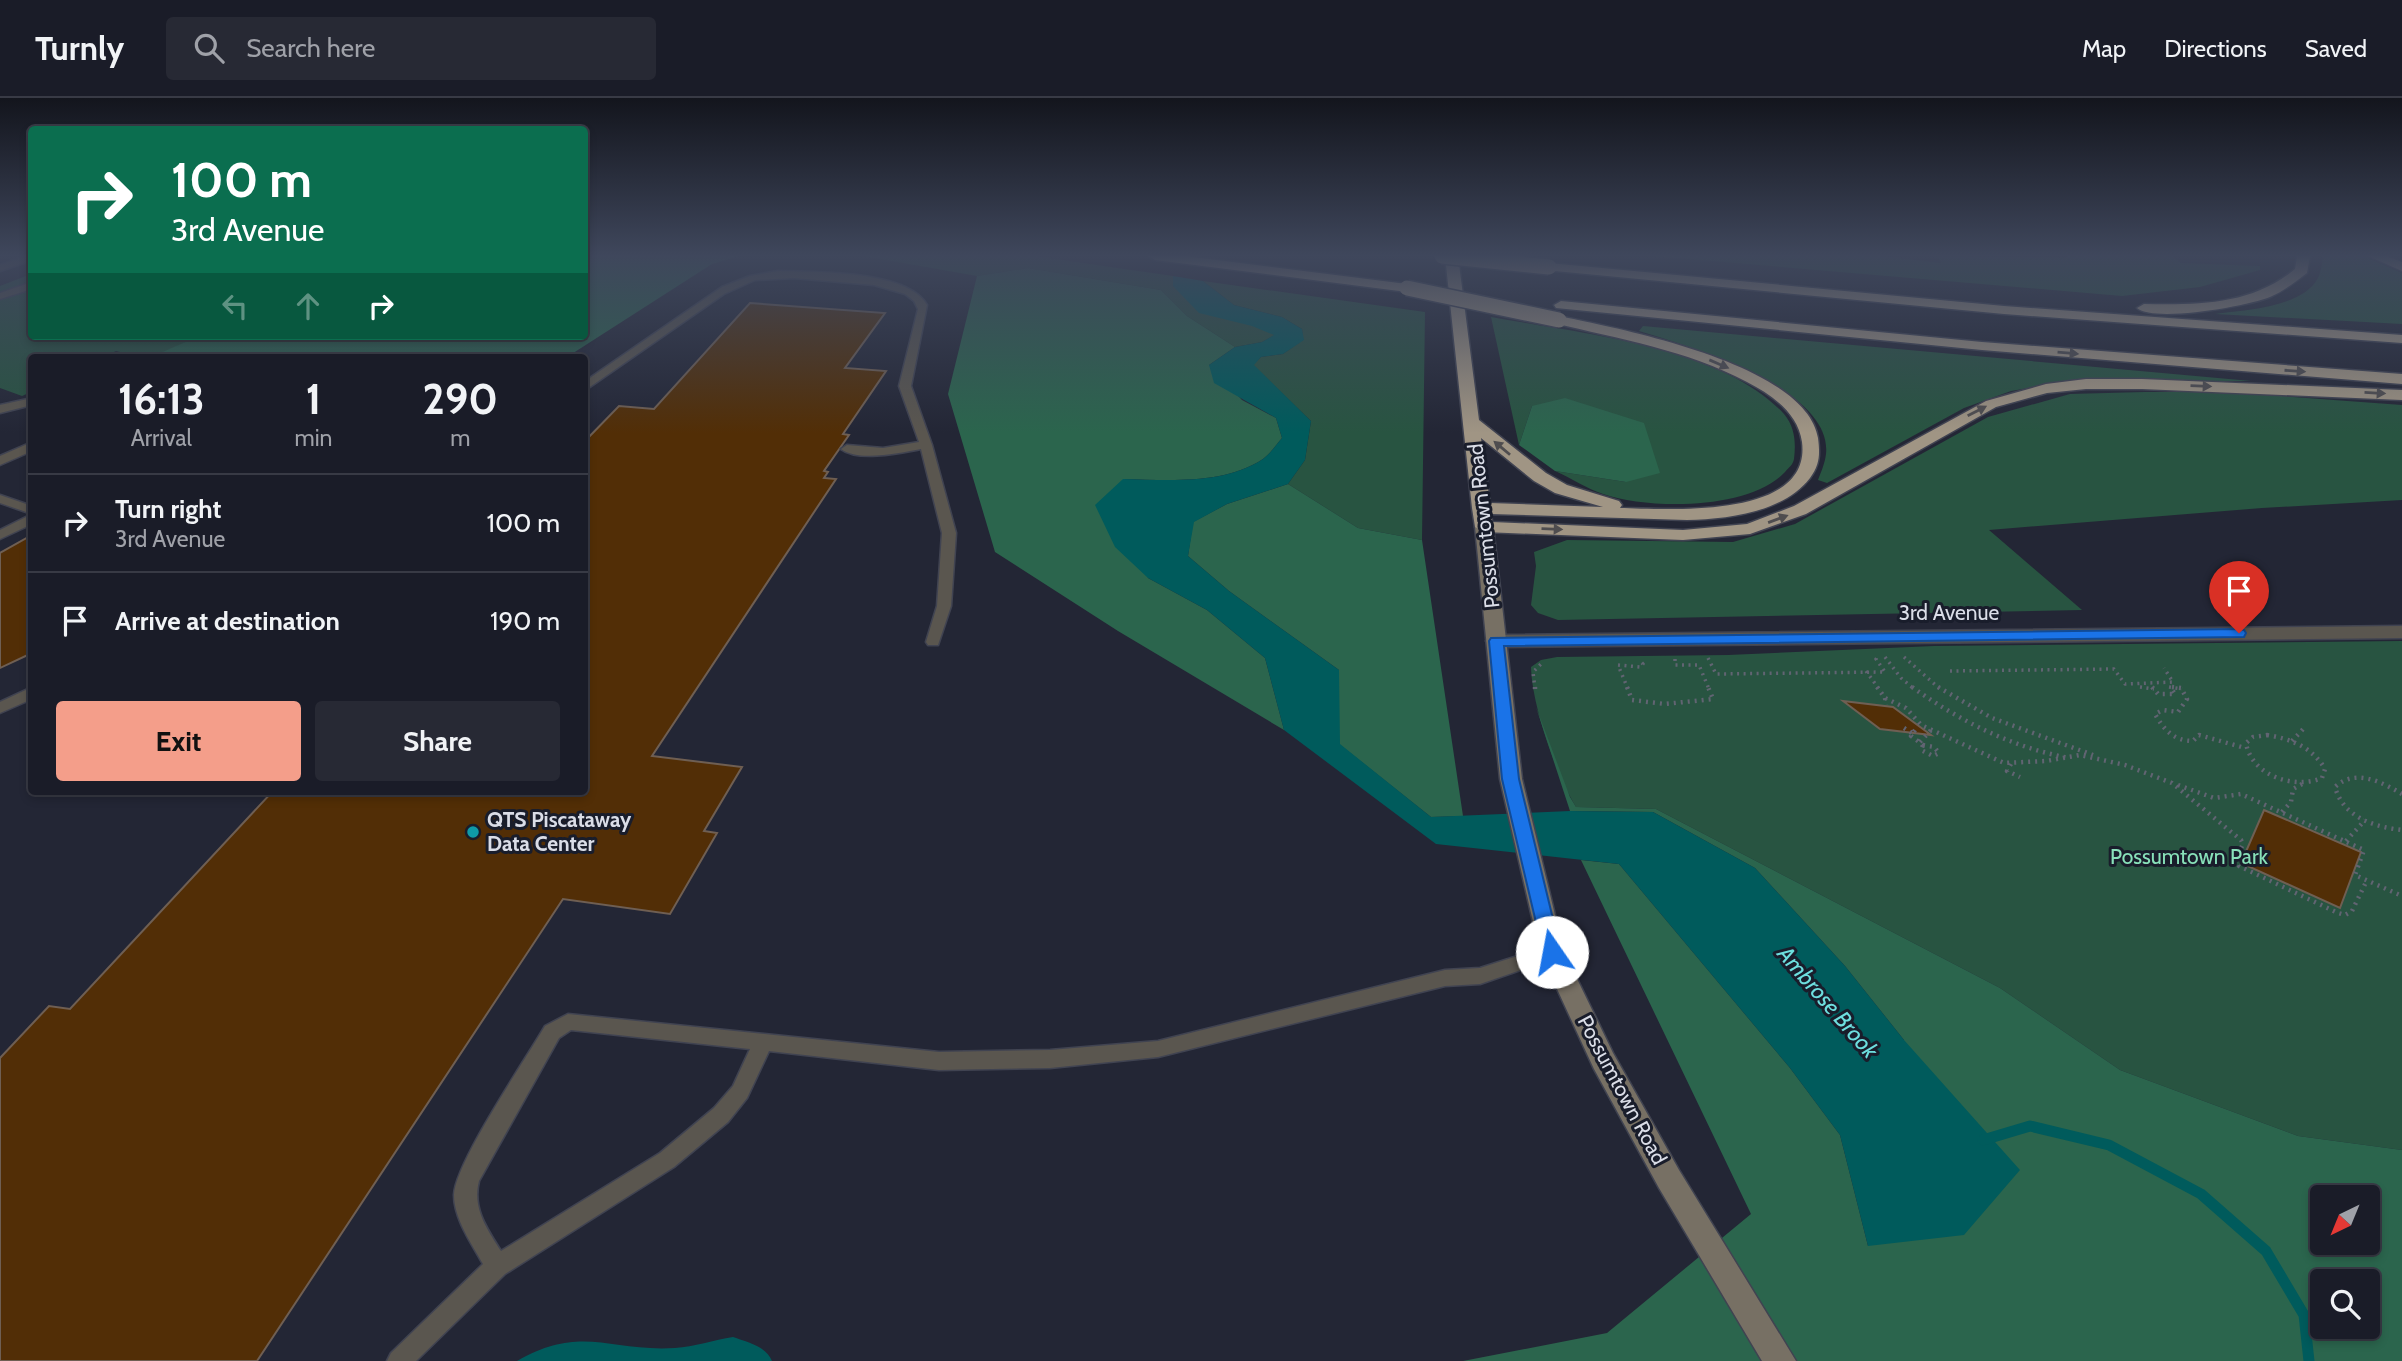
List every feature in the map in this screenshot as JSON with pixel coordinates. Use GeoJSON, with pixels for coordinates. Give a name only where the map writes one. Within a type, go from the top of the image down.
{"type":"FeatureCollection","features":[{"type":"Feature","properties":{"kind":"highway","name":"Possumtown Road"},"geometry":{"type":"LineString","coordinates":[[1459,315],[1482,517]]}},
{"type":"Feature","properties":{"kind":"highway"},"geometry":{"type":"LineString","coordinates":[[1482,517],[1720,513],[1784,492],[1805,474],[1813,449],[1810,428],[1799,413],[1770,390],[1724,365],[1566,315]]}},
{"type":"Feature","properties":{"kind":"highway"},"geometry":{"type":"LineString","coordinates":[[1585,315],[2402,379]]}},
{"type":"Feature","properties":{"kind":"highway"},"geometry":{"type":"LineString","coordinates":[[2072,315],[2402,339]]}},
{"type":"Feature","properties":{"kind":"highway"},"geometry":{"type":"LineString","coordinates":[[1482,517],[1683,535],[1750,528],[1800,510],[1990,404],[2046,390],[2086,384],[2402,395]]}},
{"type":"Feature","properties":{"kind":"highway"},"geometry":{"type":"LineString","coordinates":[[1473,423],[1522,465],[1561,489],[1652,514]]}},
{"type":"Feature","properties":{"kind":"main road","name":"Possumtown Road"},"geometry":{"type":"LineString","coordinates":[[1482,517],[1511,779],[1552,952],[1616,1084],[1669,1179],[1780,1361]]}},
{"type":"Feature","properties":{"kind":"street","name":"3rd Avenue"},"geometry":{"type":"LineString","coordinates":[[1496,641],[2402,632]]}},
{"type":"Feature","properties":{"kind":"lane"},"geometry":{"type":"LineString","coordinates":[[588,385],[688,315]]}},
{"type":"Feature","properties":{"kind":"lane"},"geometry":{"type":"LineString","coordinates":[[922,315],[905,386],[926,445],[949,533],[944,606],[933,642]]}},
{"type":"Feature","properties":{"kind":"lane"},"geometry":{"type":"LineString","coordinates":[[0,409],[28,402]]}},
{"type":"Feature","properties":{"kind":"lane"},"geometry":{"type":"LineString","coordinates":[[847,449],[883,452],[926,445]]}},
{"type":"Feature","properties":{"kind":"lane"},"geometry":{"type":"LineString","coordinates":[[0,461],[28,448]]}},
{"type":"Feature","properties":{"kind":"lane"},"geometry":{"type":"LineString","coordinates":[[0,499],[28,509]]}},
{"type":"Feature","properties":{"kind":"lane"},"geometry":{"type":"LineString","coordinates":[[0,535],[28,520]]}},
{"type":"Feature","properties":{"kind":"lane"},"geometry":{"type":"LineString","coordinates":[[0,708],[28,694]]}},
{"type":"Feature","properties":{"kind":"lane"},"geometry":{"type":"LineString","coordinates":[[497,1266],[470,1214],[465,1191],[477,1163],[552,1032],[568,1022],[939,1060],[1050,1059],[1158,1049],[1445,978],[1480,976],[1552,952]]}},
{"type":"Feature","properties":{"kind":"lane"},"geometry":{"type":"LineString","coordinates":[[399,1361],[497,1266],[667,1160],[721,1115],[740,1092],[763,1042]]}},
{"type":"Feature","properties":{"kind":"path"},"geometry":{"type":"LineString","coordinates":[[1885,636],[1922,677],[1942,692],[2016,728],[2214,798],[2241,794],[2364,850],[2355,875],[2402,896]]}},
{"type":"Feature","properties":{"kind":"path"},"geometry":{"type":"LineString","coordinates":[[1688,658],[1708,658],[1716,674],[1885,672],[1876,659],[1879,655],[1885,656],[1901,678],[1914,690],[1993,736],[2037,752],[2069,758]]}},
{"type":"Feature","properties":{"kind":"path"},"geometry":{"type":"LineString","coordinates":[[1611,659],[1638,659],[1643,664],[1640,667],[1618,665],[1632,700],[1665,704],[1713,699],[1699,665],[1675,665],[1673,662],[1678,658]]}},
{"type":"Feature","properties":{"kind":"path"},"geometry":{"type":"LineString","coordinates":[[1535,691],[1534,668],[1546,661]]}},
{"type":"Feature","properties":{"kind":"path"},"geometry":{"type":"LineString","coordinates":[[1950,671],[2114,669],[2125,684],[2172,682],[2164,668]]}},
{"type":"Feature","properties":{"kind":"path"},"geometry":{"type":"LineString","coordinates":[[1866,671],[1885,698],[1886,705]]}},
{"type":"Feature","properties":{"kind":"path"},"geometry":{"type":"LineString","coordinates":[[2137,684],[2139,687],[2152,687],[2158,694],[2175,694],[2169,687],[2177,686],[2185,693],[2186,704],[2178,712],[2163,710],[2155,715],[2161,728],[2173,737],[2188,742],[2199,735],[2245,748],[2250,758],[2263,769],[2280,778],[2304,783]]}},
{"type":"Feature","properties":{"kind":"path"},"geometry":{"type":"LineString","coordinates":[[2158,684],[2163,690]]}},
{"type":"Feature","properties":{"kind":"path"},"geometry":{"type":"LineString","coordinates":[[1885,698],[1892,699],[1931,730],[2004,763],[2080,755],[2102,759]]}},
{"type":"Feature","properties":{"kind":"path"},"geometry":{"type":"LineString","coordinates":[[2292,741],[2306,726]]}},
{"type":"Feature","properties":{"kind":"path"},"geometry":{"type":"LineString","coordinates":[[1904,728],[1914,732],[1911,736],[1921,744],[1931,730]]}},
{"type":"Feature","properties":{"kind":"path"},"geometry":{"type":"LineString","coordinates":[[2245,748],[2249,740],[2259,736],[2292,741],[2314,754],[2325,769],[2319,781],[2304,783],[2292,789],[2291,802],[2282,813]]}},
{"type":"Feature","properties":{"kind":"path"},"geometry":{"type":"LineString","coordinates":[[2011,763],[2007,771],[2020,777]]}},
{"type":"Feature","properties":{"kind":"path"},"geometry":{"type":"LineString","coordinates":[[2402,793],[2364,779],[2348,779],[2338,783],[2335,792],[2342,804],[2365,820],[2402,830]]}},
{"type":"Feature","properties":{"kind":"path"},"geometry":{"type":"LineString","coordinates":[[2172,783],[2241,840],[2243,844],[2236,863],[2244,870],[2345,915],[2352,911],[2367,880]]}},
{"type":"Feature","properties":{"kind":"path"},"geometry":{"type":"LineString","coordinates":[[2346,841],[2365,820]]}},
{"type":"Feature","properties":{"kind":"green space"},"geometry":{"type":"Polygon","coordinates":[[[0,315],[28,315],[28,340],[190,340],[154,354],[116,351],[110,354],[28,354],[28,393],[22,396],[0,388],[0,315]]]}},
{"type":"Feature","properties":{"kind":"green space"},"geometry":{"type":"Polygon","coordinates":[[[1233,315],[1275,335],[1262,342],[1235,347],[1187,316],[1233,315]]]}},
{"type":"Feature","properties":{"kind":"green space"},"geometry":{"type":"Polygon","coordinates":[[[1274,315],[1425,315],[1422,540],[1358,528],[1288,484],[1305,460],[1311,421],[1253,365],[1261,357],[1283,354],[1303,340],[1302,329],[1274,315]]]}},
{"type":"Feature","properties":{"kind":"green space"},"geometry":{"type":"Polygon","coordinates":[[[2233,315],[2402,315],[2402,324],[2233,315]]]}},
{"type":"Feature","properties":{"kind":"green space"},"geometry":{"type":"Polygon","coordinates":[[[1491,317],[1647,346],[1724,372],[1757,391],[1784,414],[1794,435],[1793,463],[1769,485],[1724,500],[1646,503],[1591,489],[1555,471],[1626,482],[1532,406],[1519,445],[1491,317]]]}},
{"type":"Feature","properties":{"kind":"green space"},"geometry":{"type":"Polygon","coordinates":[[[1643,326],[2251,381],[2068,381],[2011,391],[1964,408],[1827,483],[1818,480],[1826,454],[1822,430],[1806,409],[1782,390],[1753,373],[1689,347],[1639,331],[1643,326]]]}},
{"type":"Feature","properties":{"kind":"green space"},"geometry":{"type":"Polygon","coordinates":[[[2226,392],[2402,405],[2402,500],[2262,508],[1989,530],[2082,610],[1558,620],[1538,613],[1531,605],[1536,566],[1534,552],[1567,540],[1733,542],[1795,524],[1988,417],[2070,394],[2226,392]]]}},
{"type":"Feature","properties":{"kind":"green space","name":"Possumtown Park"},"geometry":{"type":"Polygon","coordinates":[[[2402,641],[2402,1150],[2298,1136],[2120,1070],[2000,988],[1656,809],[1576,807],[1546,739],[1532,683],[1531,667],[1541,660],[1557,657],[1728,655],[1934,646],[2402,641]]]}},
{"type":"Feature","properties":{"kind":"shaded area"},"geometry":{"type":"Polygon","coordinates":[[[588,315],[633,315],[572,354],[158,354],[190,340],[588,340],[588,315]]]}},
{"type":"Feature","properties":{"kind":"shaded area"},"geometry":{"type":"Polygon","coordinates":[[[967,315],[1186,315],[1235,347],[1209,365],[1242,400],[1276,418],[1282,438],[1266,457],[1247,467],[1213,477],[1123,479],[1148,578],[1207,610],[1265,658],[1284,730],[1118,631],[995,552],[948,394],[967,315]]]}},
{"type":"Feature","properties":{"kind":"shaded area"},"geometry":{"type":"Polygon","coordinates":[[[1565,398],[1644,423],[1660,473],[1626,482],[1555,471],[1519,445],[1532,406],[1565,398]]]}},
{"type":"Feature","properties":{"kind":"shaded area"},"geometry":{"type":"Polygon","coordinates":[[[1288,484],[1358,528],[1422,540],[1463,816],[1431,817],[1339,744],[1339,670],[1229,591],[1188,556],[1193,522],[1227,504],[1288,484]]]}},
{"type":"Feature","properties":{"kind":"shaded area"},"geometry":{"type":"Polygon","coordinates":[[[1536,707],[1576,807],[1656,809],[2000,988],[2120,1070],[2298,1136],[2402,1150],[2402,1361],[1463,1361],[1607,1333],[1751,1214],[1581,860],[1619,864],[1790,1068],[1840,1135],[1868,1246],[1904,1040],[1845,966],[1755,868],[1653,812],[1570,811],[1536,707]]]}},
{"type":"Feature","properties":{"kind":"water"},"geometry":{"type":"Polygon","coordinates":[[[1207,315],[1274,315],[1302,329],[1304,340],[1283,354],[1261,357],[1254,365],[1311,421],[1305,460],[1288,484],[1227,504],[1194,522],[1188,556],[1229,591],[1339,670],[1340,744],[1431,817],[1570,811],[1653,812],[1755,868],[1845,966],[1904,1040],[2020,1170],[1964,1235],[1868,1246],[1840,1135],[1790,1068],[1619,864],[1436,844],[1284,730],[1265,658],[1207,610],[1148,578],[1115,547],[1095,505],[1123,479],[1195,479],[1231,473],[1263,459],[1282,438],[1276,418],[1214,383],[1209,365],[1235,347],[1262,342],[1274,335],[1252,326],[1207,315]]]}},
{"type":"Feature","properties":{"kind":"water"},"geometry":{"type":"Polygon","coordinates":[[[733,1337],[761,1348],[772,1361],[517,1361],[540,1350],[578,1342],[675,1348],[733,1337]]]}},
{"type":"Feature","properties":{"kind":"building","name":"QTS Piscataway Data Center"},"geometry":{"type":"Polygon","coordinates":[[[739,315],[884,315],[845,368],[886,371],[843,434],[849,435],[824,471],[828,472],[824,478],[836,479],[652,756],[742,767],[704,831],[717,833],[670,914],[563,899],[257,1361],[0,1361],[0,1058],[49,1006],[70,1009],[269,795],[588,795],[588,438],[619,406],[654,409],[739,315]]]}},
{"type":"Feature","properties":{"kind":"building"},"geometry":{"type":"Polygon","coordinates":[[[28,537],[28,655],[0,668],[0,553],[28,537]]]}},
{"type":"Feature","properties":{"kind":"building"},"geometry":{"type":"Polygon","coordinates":[[[1843,701],[1893,707],[1931,735],[1880,729],[1843,701]]]}},
{"type":"Feature","properties":{"kind":"building"},"geometry":{"type":"Polygon","coordinates":[[[2264,810],[2361,852],[2340,908],[2241,863],[2264,810]]]}},
{"type":"Feature","properties":{"kind":"waterway","name":"Ambrose Brook"},"geometry":{"type":"LineString","coordinates":[[1983,1140],[2030,1126],[2109,1145],[2201,1194],[2266,1251],[2304,1315],[2309,1361]]}},
{"type":"Feature","properties":{"kind":"place","name":"QTS Piscataway Data Center"},"geometry":{"type":"Point","coordinates":[473,832]}},
{"type":"Feature","properties":{"kind":"route"},"geometry":{"type":"LineString","coordinates":[[1552,952],[1511,779],[1496,641],[2239,633]]}}]}
